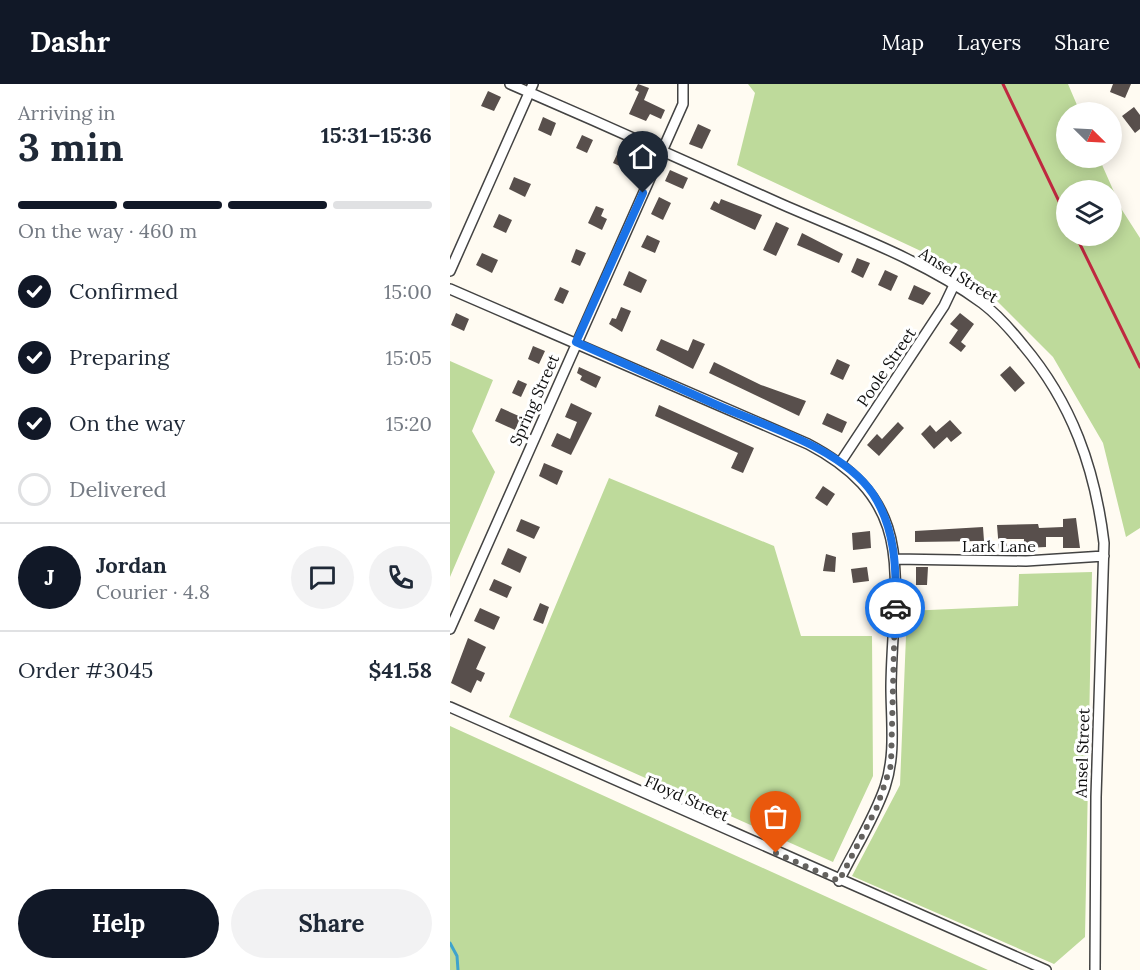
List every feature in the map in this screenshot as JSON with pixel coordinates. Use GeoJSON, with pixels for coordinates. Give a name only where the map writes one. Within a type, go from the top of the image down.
{"type":"FeatureCollection","features":[{"type":"Feature","properties":{"kind":"street","name":"Ansel Street"},"geometry":{"type":"LineString","coordinates":[[510,84],[532,88],[662,150],[918,265],[954,285],[982,304],[1010,330],[1039,365],[1060,396],[1077,429],[1093,474],[1099,502],[1104,556],[1096,797],[1095,970]]}},
{"type":"Feature","properties":{"kind":"street","name":"Spring Street"},"geometry":{"type":"LineString","coordinates":[[450,629],[683,104],[683,84]]}},
{"type":"Feature","properties":{"kind":"street"},"geometry":{"type":"LineString","coordinates":[[450,271],[532,88]]}},
{"type":"Feature","properties":{"kind":"street","name":"Poole Street"},"geometry":{"type":"LineString","coordinates":[[840,463],[944,306],[954,285]]}},
{"type":"Feature","properties":{"kind":"street"},"geometry":{"type":"LineString","coordinates":[[450,289],[808,444],[840,463],[872,493],[888,525],[894,559],[891,765],[877,807],[839,881]]}},
{"type":"Feature","properties":{"kind":"street","name":"Lark Lane"},"geometry":{"type":"LineString","coordinates":[[894,559],[1026,561],[1104,556]]}},
{"type":"Feature","properties":{"kind":"street","name":"Floyd Street"},"geometry":{"type":"LineString","coordinates":[[450,707],[839,881],[1046,970]]}},
{"type":"Feature","properties":{"kind":"green space"},"geometry":{"type":"Polygon","coordinates":[[[748,84],[1068,84],[1076,102],[1056,102],[1056,168],[1103,168],[1109,180],[1056,180],[1056,246],[1122,246],[1122,210],[1140,238],[1140,528],[1126,537],[1103,443],[1053,357],[970,274],[737,165],[755,93],[748,84]]]}},
{"type":"Feature","properties":{"kind":"green space"},"geometry":{"type":"Polygon","coordinates":[[[450,361],[493,380],[472,431],[495,472],[450,577],[450,361]]]}},
{"type":"Feature","properties":{"kind":"green space"},"geometry":{"type":"Polygon","coordinates":[[[609,478],[774,546],[801,636],[872,636],[873,776],[833,862],[509,717],[609,478]]]}},
{"type":"Feature","properties":{"kind":"green space"},"geometry":{"type":"Polygon","coordinates":[[[1092,572],[1085,937],[1054,964],[852,876],[900,785],[907,611],[1018,606],[1019,574],[1092,572]]]}},
{"type":"Feature","properties":{"kind":"green space"},"geometry":{"type":"Polygon","coordinates":[[[450,726],[988,970],[450,970],[450,726]]]}},
{"type":"Feature","properties":{"kind":"building"},"geometry":{"type":"Polygon","coordinates":[[[638,84],[649,88],[644,100],[665,110],[661,119],[650,114],[646,121],[629,114],[639,92],[635,90],[638,84]]]}},
{"type":"Feature","properties":{"kind":"building"},"geometry":{"type":"Polygon","coordinates":[[[1113,84],[1131,84],[1125,98],[1110,92],[1113,84]]]}},
{"type":"Feature","properties":{"kind":"building"},"geometry":{"type":"Polygon","coordinates":[[[488,91],[501,97],[494,111],[481,106],[488,91]]]}},
{"type":"Feature","properties":{"kind":"building"},"geometry":{"type":"Polygon","coordinates":[[[1134,107],[1140,115],[1140,129],[1135,133],[1122,116],[1134,107]]]}},
{"type":"Feature","properties":{"kind":"building"},"geometry":{"type":"Polygon","coordinates":[[[543,117],[556,123],[551,136],[538,130],[543,117]]]}},
{"type":"Feature","properties":{"kind":"building"},"geometry":{"type":"Polygon","coordinates":[[[698,124],[711,130],[702,149],[689,144],[698,124]]]}},
{"type":"Feature","properties":{"kind":"building"},"geometry":{"type":"Polygon","coordinates":[[[582,135],[593,140],[587,153],[576,148],[582,135]]]}},
{"type":"Feature","properties":{"kind":"building"},"geometry":{"type":"Polygon","coordinates":[[[619,150],[631,156],[626,169],[613,163],[619,150]]]}},
{"type":"Feature","properties":{"kind":"building"},"geometry":{"type":"Polygon","coordinates":[[[670,170],[688,178],[683,189],[665,181],[670,170]]]}},
{"type":"Feature","properties":{"kind":"building"},"geometry":{"type":"Polygon","coordinates":[[[514,177],[531,184],[525,197],[509,189],[514,177]]]}},
{"type":"Feature","properties":{"kind":"building"},"geometry":{"type":"Polygon","coordinates":[[[659,197],[671,203],[663,220],[651,214],[659,197]]]}},
{"type":"Feature","properties":{"kind":"building"},"geometry":{"type":"Polygon","coordinates":[[[721,199],[762,215],[755,230],[710,209],[714,201],[719,204],[721,199]]]}},
{"type":"Feature","properties":{"kind":"building"},"geometry":{"type":"Polygon","coordinates":[[[596,206],[604,209],[601,216],[607,219],[602,230],[588,223],[596,206]]]}},
{"type":"Feature","properties":{"kind":"building"},"geometry":{"type":"Polygon","coordinates":[[[499,214],[512,220],[506,233],[493,227],[499,214]]]}},
{"type":"Feature","properties":{"kind":"building"},"geometry":{"type":"Polygon","coordinates":[[[776,222],[789,228],[776,256],[763,250],[776,222]]]}},
{"type":"Feature","properties":{"kind":"building"},"geometry":{"type":"Polygon","coordinates":[[[802,233],[843,254],[839,263],[797,245],[802,233]]]}},
{"type":"Feature","properties":{"kind":"building"},"geometry":{"type":"Polygon","coordinates":[[[647,235],[660,241],[655,253],[641,247],[647,235]]]}},
{"type":"Feature","properties":{"kind":"building"},"geometry":{"type":"Polygon","coordinates":[[[576,249],[586,253],[580,266],[571,262],[576,249]]]}},
{"type":"Feature","properties":{"kind":"building"},"geometry":{"type":"Polygon","coordinates":[[[482,253],[498,260],[492,273],[476,265],[482,253]]]}},
{"type":"Feature","properties":{"kind":"building"},"geometry":{"type":"Polygon","coordinates":[[[857,258],[870,263],[863,278],[851,272],[857,258]]]}},
{"type":"Feature","properties":{"kind":"building"},"geometry":{"type":"Polygon","coordinates":[[[885,270],[898,276],[891,291],[878,285],[885,270]]]}},
{"type":"Feature","properties":{"kind":"building"},"geometry":{"type":"Polygon","coordinates":[[[629,271],[647,280],[641,293],[623,285],[629,271]]]}},
{"type":"Feature","properties":{"kind":"building"},"geometry":{"type":"Polygon","coordinates":[[[914,285],[931,293],[923,305],[908,299],[914,285]]]}},
{"type":"Feature","properties":{"kind":"building"},"geometry":{"type":"Polygon","coordinates":[[[560,287],[569,291],[563,304],[554,300],[560,287]]]}},
{"type":"Feature","properties":{"kind":"building"},"geometry":{"type":"Polygon","coordinates":[[[621,307],[631,311],[622,332],[609,324],[612,318],[616,319],[621,307]]]}},
{"type":"Feature","properties":{"kind":"building"},"geometry":{"type":"Polygon","coordinates":[[[456,313],[469,319],[464,331],[451,325],[456,313]]]}},
{"type":"Feature","properties":{"kind":"building"},"geometry":{"type":"Polygon","coordinates":[[[960,313],[974,324],[961,342],[966,346],[961,352],[949,343],[958,330],[950,324],[960,313]]]}},
{"type":"Feature","properties":{"kind":"building"},"geometry":{"type":"Polygon","coordinates":[[[661,339],[688,351],[693,339],[705,344],[693,369],[656,350],[661,339]]]}},
{"type":"Feature","properties":{"kind":"building"},"geometry":{"type":"Polygon","coordinates":[[[533,346],[545,351],[539,364],[528,359],[533,346]]]}},
{"type":"Feature","properties":{"kind":"building"},"geometry":{"type":"Polygon","coordinates":[[[837,359],[850,365],[843,380],[830,374],[837,359]]]}},
{"type":"Feature","properties":{"kind":"building"},"geometry":{"type":"Polygon","coordinates":[[[714,362],[761,385],[806,401],[799,416],[709,373],[714,362]]]}},
{"type":"Feature","properties":{"kind":"building"},"geometry":{"type":"Polygon","coordinates":[[[1010,366],[1025,383],[1015,392],[1000,375],[1010,366]]]}},
{"type":"Feature","properties":{"kind":"building"},"geometry":{"type":"Polygon","coordinates":[[[579,367],[601,377],[596,388],[580,380],[582,376],[577,373],[579,367]]]}},
{"type":"Feature","properties":{"kind":"building"},"geometry":{"type":"Polygon","coordinates":[[[518,380],[527,384],[521,397],[512,393],[518,380]]]}},
{"type":"Feature","properties":{"kind":"building"},"geometry":{"type":"Polygon","coordinates":[[[571,403],[592,413],[571,455],[551,446],[557,433],[570,439],[577,422],[565,417],[571,403]]]}},
{"type":"Feature","properties":{"kind":"building"},"geometry":{"type":"Polygon","coordinates":[[[659,405],[754,448],[743,473],[731,468],[738,453],[655,416],[659,405]]]}},
{"type":"Feature","properties":{"kind":"building"},"geometry":{"type":"Polygon","coordinates":[[[501,408],[521,417],[515,430],[495,421],[501,408]]]}},
{"type":"Feature","properties":{"kind":"building"},"geometry":{"type":"Polygon","coordinates":[[[827,413],[847,422],[842,433],[822,424],[827,413]]]}},
{"type":"Feature","properties":{"kind":"building"},"geometry":{"type":"Polygon","coordinates":[[[950,420],[962,433],[951,442],[947,437],[934,449],[921,434],[930,425],[936,432],[950,420]]]}},
{"type":"Feature","properties":{"kind":"building"},"geometry":{"type":"Polygon","coordinates":[[[898,422],[904,428],[879,456],[867,445],[877,434],[882,439],[898,422]]]}},
{"type":"Feature","properties":{"kind":"building"},"geometry":{"type":"Polygon","coordinates":[[[544,463],[563,471],[557,485],[539,476],[544,463]]]}},
{"type":"Feature","properties":{"kind":"building"},"geometry":{"type":"Polygon","coordinates":[[[823,486],[835,494],[827,506],[815,498],[823,486]]]}},
{"type":"Feature","properties":{"kind":"building"},"geometry":{"type":"Polygon","coordinates":[[[1076,518],[1080,548],[1063,548],[1063,537],[1046,537],[1046,547],[1024,548],[1024,539],[1006,539],[1007,550],[999,550],[997,525],[1038,524],[1039,528],[1063,527],[1063,519],[1076,518]]]}},
{"type":"Feature","properties":{"kind":"building"},"geometry":{"type":"Polygon","coordinates":[[[521,519],[540,527],[534,539],[516,531],[521,519]]]}},
{"type":"Feature","properties":{"kind":"building"},"geometry":{"type":"Polygon","coordinates":[[[983,527],[984,541],[915,542],[915,531],[983,527]]]}},
{"type":"Feature","properties":{"kind":"building"},"geometry":{"type":"Polygon","coordinates":[[[870,531],[871,548],[853,550],[852,533],[870,531]]]}},
{"type":"Feature","properties":{"kind":"building"},"geometry":{"type":"Polygon","coordinates":[[[508,548],[527,557],[520,573],[501,564],[508,548]]]}},
{"type":"Feature","properties":{"kind":"building"},"geometry":{"type":"Polygon","coordinates":[[[826,554],[836,557],[835,572],[823,571],[826,554]]]}},
{"type":"Feature","properties":{"kind":"building"},"geometry":{"type":"Polygon","coordinates":[[[867,567],[869,581],[853,583],[851,569],[867,567]]]}},
{"type":"Feature","properties":{"kind":"building"},"geometry":{"type":"Polygon","coordinates":[[[916,567],[928,567],[927,585],[916,585],[916,567]]]}},
{"type":"Feature","properties":{"kind":"building"},"geometry":{"type":"Polygon","coordinates":[[[494,579],[512,587],[507,598],[489,590],[494,579]]]}},
{"type":"Feature","properties":{"kind":"building"},"geometry":{"type":"Polygon","coordinates":[[[540,603],[549,607],[543,624],[533,620],[540,603]]]}},
{"type":"Feature","properties":{"kind":"building"},"geometry":{"type":"Polygon","coordinates":[[[480,608],[500,617],[494,630],[474,621],[480,608]]]}},
{"type":"Feature","properties":{"kind":"building"},"geometry":{"type":"Polygon","coordinates":[[[468,638],[486,647],[476,669],[485,673],[481,682],[477,680],[471,693],[451,683],[468,638]]]}},
{"type":"Feature","properties":{"kind":"waterway"},"geometry":{"type":"LineString","coordinates":[[450,943],[457,956],[458,970]]}},
{"type":"Feature","properties":{"kind":"railway"},"geometry":{"type":"LineString","coordinates":[[1003,84],[1056,195]]}},
{"type":"Feature","properties":{"kind":"railway"},"geometry":{"type":"LineString","coordinates":[[1081,246],[1140,367]]}},
{"type":"Feature","properties":{"kind":"way so far"},"geometry":{"type":"LineString","coordinates":[[776,853],[839,881],[877,807],[891,765],[893,744],[891,687],[895,608]]}},
{"type":"Feature","properties":{"kind":"route"},"geometry":{"type":"LineString","coordinates":[[643,193],[576,342],[808,444],[840,463],[872,493],[888,525],[894,551],[895,608]]}}]}
